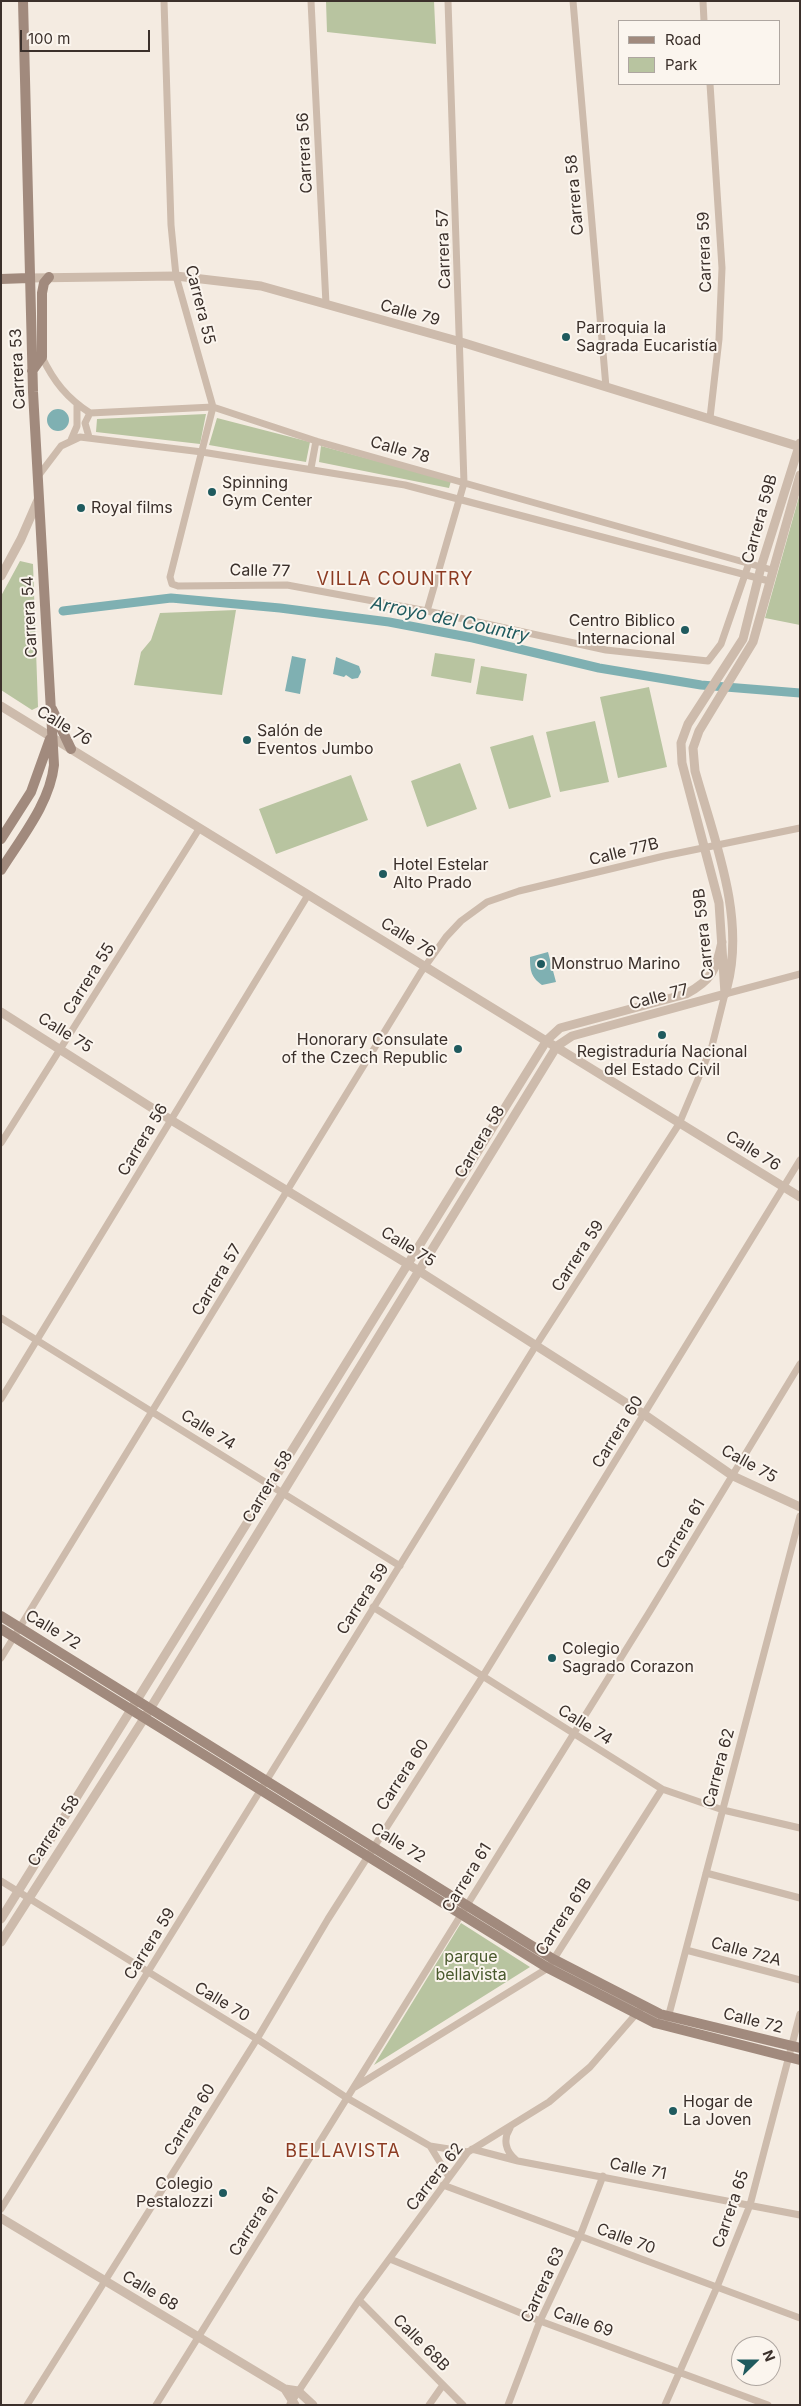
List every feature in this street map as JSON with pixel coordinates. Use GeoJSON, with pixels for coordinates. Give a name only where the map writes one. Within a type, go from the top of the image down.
{"type":"FeatureCollection","features":[{"type":"Feature","properties":{"kind":"main road","name":"Carrera 53"},"geometry":{"type":"LineString","coordinates":[[23,1],[32,371],[40,497]]}},
{"type":"Feature","properties":{"kind":"main road"},"geometry":{"type":"LineString","coordinates":[[32,371],[42,357],[42,292],[44,282],[49,277]]}},
{"type":"Feature","properties":{"kind":"main road","name":"Calle 79"},"geometry":{"type":"LineString","coordinates":[[1,279],[29,278]]}},
{"type":"Feature","properties":{"kind":"main road"},"geometry":{"type":"LineString","coordinates":[[31,339],[42,357]]}},
{"type":"Feature","properties":{"kind":"main road","name":"Carrera 54"},"geometry":{"type":"LineString","coordinates":[[1,870],[44,800],[51,782],[54,765],[40,497]]}},
{"type":"Feature","properties":{"kind":"main road"},"geometry":{"type":"LineString","coordinates":[[50,701],[59,725],[72,749]]}},
{"type":"Feature","properties":{"kind":"main road","name":"Carrera 54"},"geometry":{"type":"LineString","coordinates":[[1,839],[31,792],[51,736]]}},
{"type":"Feature","properties":{"kind":"main road","name":"Calle 72"},"geometry":{"type":"LineString","coordinates":[[1,1616],[17,1632],[145,1717],[460,1914],[550,1963],[636,2014],[666,2027],[800,2060]]}},
{"type":"Feature","properties":{"kind":"main road","name":"Calle 72"},"geometry":{"type":"LineString","coordinates":[[1,1629],[17,1632],[151,1707],[467,1904],[550,1963],[669,2016],[795,2047]]}},
{"type":"Feature","properties":{"kind":"street","name":"Carrera 55"},"geometry":{"type":"LineString","coordinates":[[164,1],[171,225],[176,276],[213,407],[170,578]]}},
{"type":"Feature","properties":{"kind":"street","name":"Carrera 56"},"geometry":{"type":"LineString","coordinates":[[311,1],[326,304]]}},
{"type":"Feature","properties":{"kind":"street","name":"Carrera 57"},"geometry":{"type":"LineString","coordinates":[[428,611],[464,483],[461,342],[448,1]]}},
{"type":"Feature","properties":{"kind":"street","name":"Carrera 58"},"geometry":{"type":"LineString","coordinates":[[573,1],[606,387]]}},
{"type":"Feature","properties":{"kind":"street"},"geometry":{"type":"LineString","coordinates":[[702,1],[704,20]]}},
{"type":"Feature","properties":{"kind":"street","name":"Carrera 59"},"geometry":{"type":"LineString","coordinates":[[710,85],[722,268],[719,339],[710,418]]}},
{"type":"Feature","properties":{"kind":"street","name":"Calle 79"},"geometry":{"type":"LineString","coordinates":[[29,278],[176,276],[261,286],[461,342],[799,445]]}},
{"type":"Feature","properties":{"kind":"street"},"geometry":{"type":"LineString","coordinates":[[42,357],[60,390],[77,405],[90,413],[85,423],[89,437]]}},
{"type":"Feature","properties":{"kind":"street"},"geometry":{"type":"LineString","coordinates":[[39,475],[53,455],[71,440],[77,426],[77,405]]}},
{"type":"Feature","properties":{"kind":"street","name":"Calle 78"},"geometry":{"type":"LineString","coordinates":[[90,413],[213,407],[316,441],[772,570]]}},
{"type":"Feature","properties":{"kind":"street","name":"Calle 78"},"geometry":{"type":"LineString","coordinates":[[71,440],[89,437],[202,452],[311,468],[405,485],[769,581]]}},
{"type":"Feature","properties":{"kind":"street"},"geometry":{"type":"LineString","coordinates":[[311,468],[316,441]]}},
{"type":"Feature","properties":{"kind":"street","name":"Carrera 59B"},"geometry":{"type":"LineString","coordinates":[[725,994],[719,903],[706,846],[682,764],[682,743],[688,724],[743,639],[761,567],[799,445]]}},
{"type":"Feature","properties":{"kind":"street","name":"Carrera 59B"},"geometry":{"type":"LineString","coordinates":[[725,994],[730,973],[734,937],[730,906],[695,771],[693,748],[699,731],[753,642],[800,474]]}},
{"type":"Feature","properties":{"kind":"street","name":"Carrera 53"},"geometry":{"type":"LineString","coordinates":[[1,576],[22,539],[40,497]]}},
{"type":"Feature","properties":{"kind":"street"},"geometry":{"type":"LineString","coordinates":[[746,574],[749,564]]}},
{"type":"Feature","properties":{"kind":"street","name":"Calle 77"},"geometry":{"type":"LineString","coordinates":[[170,578],[172,584],[178,586],[287,585],[428,611],[606,650],[708,661],[721,644],[746,574]]}},
{"type":"Feature","properties":{"kind":"street","name":"Calle 76"},"geometry":{"type":"LineString","coordinates":[[1,706],[800,1197]]}},
{"type":"Feature","properties":{"kind":"street","name":"Calle 77B"},"geometry":{"type":"LineString","coordinates":[[461,921],[487,902],[519,890],[715,844],[800,828]]}},
{"type":"Feature","properties":{"kind":"street","name":"Carrera 55"},"geometry":{"type":"LineString","coordinates":[[1,1143],[199,829]]}},
{"type":"Feature","properties":{"kind":"street","name":"Carrera 56"},"geometry":{"type":"LineString","coordinates":[[1,1400],[308,895]]}},
{"type":"Feature","properties":{"kind":"street","name":"Carrera 57"},"geometry":{"type":"LineString","coordinates":[[1,1658],[425,966],[446,937],[461,921]]}},
{"type":"Feature","properties":{"kind":"street","name":"Calle 77"},"geometry":{"type":"LineString","coordinates":[[547,1040],[560,1028],[686,994],[702,985],[711,976],[718,962],[722,942]]}},
{"type":"Feature","properties":{"kind":"street","name":"Calle 77"},"geometry":{"type":"LineString","coordinates":[[557,1046],[572,1036],[800,974]]}},
{"type":"Feature","properties":{"kind":"street","name":"Carrera 59"},"geometry":{"type":"LineString","coordinates":[[1,2209],[535,1347],[679,1124],[712,1046],[725,994]]}},
{"type":"Feature","properties":{"kind":"street","name":"Calle 75"},"geometry":{"type":"LineString","coordinates":[[1,1012],[62,1048],[172,1120],[419,1271],[535,1347],[645,1415],[733,1476],[800,1507]]}},
{"type":"Feature","properties":{"kind":"street","name":"Carrera 58"},"geometry":{"type":"LineString","coordinates":[[1,1918],[139,1700],[547,1040]]}},
{"type":"Feature","properties":{"kind":"street","name":"Carrera 58"},"geometry":{"type":"LineString","coordinates":[[1,1942],[145,1717],[557,1046]]}},
{"type":"Feature","properties":{"kind":"street"},"geometry":{"type":"LineString","coordinates":[[487,1135],[498,1141]]}},
{"type":"Feature","properties":{"kind":"street"},"geometry":{"type":"LineString","coordinates":[[481,1144],[493,1150]]}},
{"type":"Feature","properties":{"kind":"street","name":"Carrera 60"},"geometry":{"type":"LineString","coordinates":[[27,2405],[257,2039],[368,1855],[483,1676],[800,1160]]}},
{"type":"Feature","properties":{"kind":"street","name":"Calle 74"},"geometry":{"type":"LineString","coordinates":[[1,1318],[400,1566]]}},
{"type":"Feature","properties":{"kind":"street","name":"Carrera 61"},"geometry":{"type":"LineString","coordinates":[[156,2405],[460,1914],[574,1734],[800,1364]]}},
{"type":"Feature","properties":{"kind":"street","name":"Carrera 62"},"geometry":{"type":"LineString","coordinates":[[666,2027],[800,1516]]}},
{"type":"Feature","properties":{"kind":"street"},"geometry":{"type":"LineString","coordinates":[[208,1587],[220,1595]]}},
{"type":"Feature","properties":{"kind":"street","name":"Calle 74"},"geometry":{"type":"LineString","coordinates":[[373,1607],[662,1789],[723,1810],[800,1828]]}},
{"type":"Feature","properties":{"kind":"street","name":"Carrera 61B"},"geometry":{"type":"LineString","coordinates":[[353,2089],[550,1963],[662,1789]]}},
{"type":"Feature","properties":{"kind":"street"},"geometry":{"type":"LineString","coordinates":[[706,1873],[800,1898]]}},
{"type":"Feature","properties":{"kind":"street","name":"Calle 70"},"geometry":{"type":"LineString","coordinates":[[1,1881],[257,2039],[347,2098],[430,2146],[470,2150]]}},
{"type":"Feature","properties":{"kind":"street","name":"Calle 72A"},"geometry":{"type":"LineString","coordinates":[[686,1950],[800,1980]]}},
{"type":"Feature","properties":{"kind":"street","name":"Carrera 62"},"geometry":{"type":"LineString","coordinates":[[292,2404],[298,2391],[359,2300],[470,2150],[549,2102],[590,2067],[643,2006]]}},
{"type":"Feature","properties":{"kind":"street","name":"Carrera 65"},"geometry":{"type":"LineString","coordinates":[[665,2405],[717,2287],[750,2205],[788,2057],[795,2047],[800,2014]]}},
{"type":"Feature","properties":{"kind":"street"},"geometry":{"type":"LineString","coordinates":[[511,2126],[506,2137],[506,2148],[518,2161]]}},
{"type":"Feature","properties":{"kind":"street","name":"Calle 70"},"geometry":{"type":"LineString","coordinates":[[430,2146],[449,2177]]}},
{"type":"Feature","properties":{"kind":"street","name":"Calle 71"},"geometry":{"type":"LineString","coordinates":[[470,2150],[518,2161],[800,2215]]}},
{"type":"Feature","properties":{"kind":"street","name":"Carrera 63"},"geometry":{"type":"LineString","coordinates":[[508,2405],[540,2321],[580,2236],[603,2176]]}},
{"type":"Feature","properties":{"kind":"street","name":"Calle 70"},"geometry":{"type":"LineString","coordinates":[[443,2185],[800,2318]]}},
{"type":"Feature","properties":{"kind":"street","name":"Calle 68"},"geometry":{"type":"LineString","coordinates":[[1,2218],[284,2389],[298,2391]]}},
{"type":"Feature","properties":{"kind":"street","name":"Calle 69"},"geometry":{"type":"LineString","coordinates":[[390,2259],[540,2321],[679,2370],[768,2405]]}},
{"type":"Feature","properties":{"kind":"street","name":"Calle 68B"},"geometry":{"type":"LineString","coordinates":[[359,2300],[463,2405]]}},
{"type":"Feature","properties":{"kind":"street"},"geometry":{"type":"LineString","coordinates":[[429,2405],[443,2385]]}},
{"type":"Feature","properties":{"kind":"street","name":"Calle 68"},"geometry":{"type":"LineString","coordinates":[[284,2389],[292,2404]]}},
{"type":"Feature","properties":{"kind":"street"},"geometry":{"type":"LineString","coordinates":[[298,2391],[313,2405]]}},
{"type":"Feature","properties":{"kind":"green space"},"geometry":{"type":"Polygon","coordinates":[[[326,1],[434,1],[436,44],[327,32],[326,1]]]}},
{"type":"Feature","properties":{"kind":"green space"},"geometry":{"type":"Polygon","coordinates":[[[206,414],[200,444],[96,432],[97,419],[206,414]]]}},
{"type":"Feature","properties":{"kind":"green space"},"geometry":{"type":"Polygon","coordinates":[[[217,418],[310,442],[306,462],[209,445],[217,418]]]}},
{"type":"Feature","properties":{"kind":"green space"},"geometry":{"type":"Polygon","coordinates":[[[321,446],[451,481],[449,488],[319,462],[321,446]]]}},
{"type":"Feature","properties":{"kind":"green space"},"geometry":{"type":"Polygon","coordinates":[[[800,493],[800,625],[765,618],[800,493]]]}},
{"type":"Feature","properties":{"kind":"green space"},"geometry":{"type":"Polygon","coordinates":[[[20,561],[33,564],[38,707],[32,710],[1,690],[1,596],[20,561]]]}},
{"type":"Feature","properties":{"kind":"green space"},"geometry":{"type":"Polygon","coordinates":[[[236,610],[222,695],[134,685],[141,652],[151,640],[160,613],[236,610]]]}},
{"type":"Feature","properties":{"kind":"green space"},"geometry":{"type":"Polygon","coordinates":[[[435,653],[475,659],[471,683],[431,676],[435,653]]]}},
{"type":"Feature","properties":{"kind":"green space"},"geometry":{"type":"Polygon","coordinates":[[[481,666],[527,674],[523,701],[476,694],[481,666]]]}},
{"type":"Feature","properties":{"kind":"green space"},"geometry":{"type":"Polygon","coordinates":[[[649,687],[667,767],[618,778],[600,697],[649,687]]]}},
{"type":"Feature","properties":{"kind":"green space"},"geometry":{"type":"Polygon","coordinates":[[[595,721],[609,782],[560,792],[546,732],[595,721]]]}},
{"type":"Feature","properties":{"kind":"green space"},"geometry":{"type":"Polygon","coordinates":[[[533,735],[551,797],[509,809],[490,747],[533,735]]]}},
{"type":"Feature","properties":{"kind":"green space"},"geometry":{"type":"Polygon","coordinates":[[[460,763],[477,809],[427,827],[411,781],[460,763]]]}},
{"type":"Feature","properties":{"kind":"green space"},"geometry":{"type":"Polygon","coordinates":[[[351,775],[368,820],[276,854],[259,809],[351,775]]]}},
{"type":"Feature","properties":{"kind":"green space","name":"parque bellavista"},"geometry":{"type":"Polygon","coordinates":[[[461,1923],[530,1967],[374,2065],[461,1923]]]}},
{"type":"Feature","properties":{"kind":"water"},"geometry":{"type":"Polygon","coordinates":[[[58,409],[66,412],[69,420],[66,428],[58,431],[50,428],[47,420],[50,412],[58,409]]]}},
{"type":"Feature","properties":{"kind":"water"},"geometry":{"type":"Polygon","coordinates":[[[292,656],[306,659],[300,694],[285,691],[292,656]]]}},
{"type":"Feature","properties":{"kind":"water"},"geometry":{"type":"Polygon","coordinates":[[[336,657],[359,666],[361,672],[358,678],[352,679],[346,675],[344,677],[333,674],[336,657]]]}},
{"type":"Feature","properties":{"kind":"water","name":"Monstruo Marino"},"geometry":{"type":"Polygon","coordinates":[[[548,952],[556,982],[542,985],[535,979],[532,973],[530,957],[548,952]]]}},
{"type":"Feature","properties":{"kind":"waterway","name":"Arroyo del Country"},"geometry":{"type":"LineString","coordinates":[[63,611],[171,598],[280,608],[389,622],[473,638],[599,668],[701,685],[800,693]]}},
{"type":"Feature","properties":{"kind":"place","name":"Parroquia la Sagrada Eucaristía"},"geometry":{"type":"Point","coordinates":[566,337]}},
{"type":"Feature","properties":{"kind":"place","name":"Spinning Gym Center"},"geometry":{"type":"Point","coordinates":[212,492]}},
{"type":"Feature","properties":{"kind":"place","name":"Royal films"},"geometry":{"type":"Point","coordinates":[81,508]}},
{"type":"Feature","properties":{"kind":"place","name":"Centro Biblico Internacional"},"geometry":{"type":"Point","coordinates":[685,630]}},
{"type":"Feature","properties":{"kind":"place","name":"Salón de Eventos Jumbo"},"geometry":{"type":"Point","coordinates":[247,740]}},
{"type":"Feature","properties":{"kind":"place","name":"Hotel Estelar Alto Prado"},"geometry":{"type":"Point","coordinates":[383,874]}},
{"type":"Feature","properties":{"kind":"place","name":"Monstruo Marino"},"geometry":{"type":"Point","coordinates":[541,964]}},
{"type":"Feature","properties":{"kind":"place","name":"Registraduría Nacional del Estado Civil"},"geometry":{"type":"Point","coordinates":[662,1035]}},
{"type":"Feature","properties":{"kind":"place","name":"Honorary Consulate of the Czech Republic"},"geometry":{"type":"Point","coordinates":[458,1049]}},
{"type":"Feature","properties":{"kind":"place","name":"Colegio Sagrado Corazon"},"geometry":{"type":"Point","coordinates":[552,1658]}},
{"type":"Feature","properties":{"kind":"place","name":"Hogar de La Joven"},"geometry":{"type":"Point","coordinates":[673,2111]}},
{"type":"Feature","properties":{"kind":"place","name":"Colegio Pestalozzi"},"geometry":{"type":"Point","coordinates":[223,2193]}},
{"type":"Feature","properties":{"kind":"district","name":"VILLA COUNTRY"},"geometry":{"type":"Point","coordinates":[395,580]}},
{"type":"Feature","properties":{"kind":"district","name":"BELLAVISTA"},"geometry":{"type":"Point","coordinates":[343,2152]}}]}
